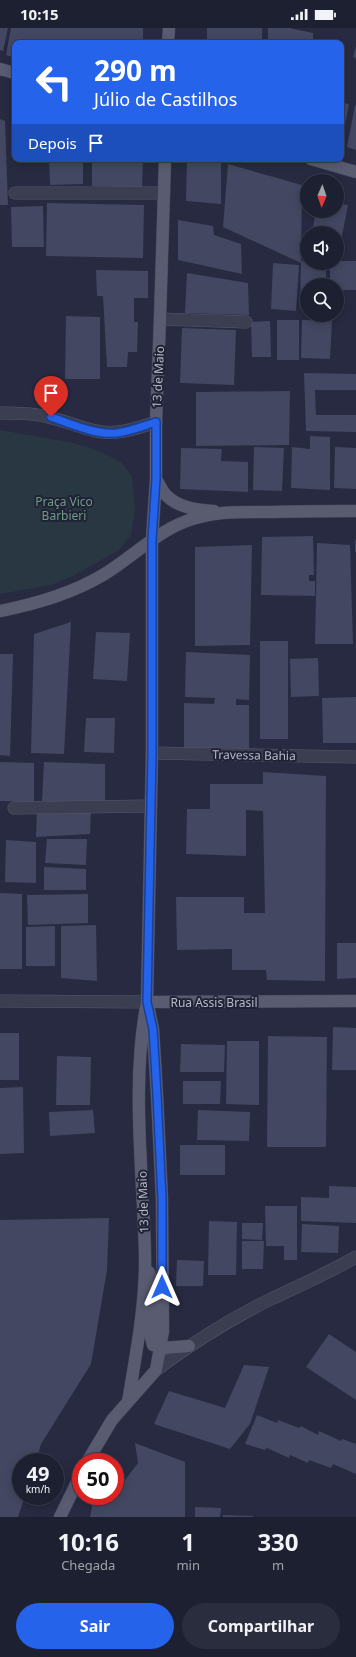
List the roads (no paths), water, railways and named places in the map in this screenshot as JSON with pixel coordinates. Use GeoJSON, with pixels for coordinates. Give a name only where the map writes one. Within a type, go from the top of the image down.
{"type":"FeatureCollection","features":[{"type":"Feature","properties":{"kind":"main road"},"geometry":{"type":"LineString","coordinates":[[168,40],[169,28]]}},
{"type":"Feature","properties":{"kind":"main road"},"geometry":{"type":"LineString","coordinates":[[0,68],[12,72]]}},
{"type":"Feature","properties":{"kind":"main road","name":"13 de Maio"},"geometry":{"type":"LineString","coordinates":[[128,1402],[136,1357],[145,1256],[139,1096],[141,1029],[147,1002],[152,753],[152,540],[156,479],[156,422],[165,162]]}},
{"type":"Feature","properties":{"kind":"main road"},"geometry":{"type":"LineString","coordinates":[[321,162],[356,172]]}},
{"type":"Feature","properties":{"kind":"main road"},"geometry":{"type":"LineString","coordinates":[[156,479],[166,495],[176,502],[196,510],[224,512],[356,511]]}},
{"type":"Feature","properties":{"kind":"main road"},"geometry":{"type":"LineString","coordinates":[[0,611],[27,606],[55,598],[102,576],[152,540],[185,522],[224,512]]}},
{"type":"Feature","properties":{"kind":"main road","name":"Rua Assis Brasil"},"geometry":{"type":"LineString","coordinates":[[147,1002],[356,1001]]}},
{"type":"Feature","properties":{"kind":"main road","name":"13 de Maio"},"geometry":{"type":"LineString","coordinates":[[147,1002],[153,1029],[162,1199],[163,1331],[156,1370]]}},
{"type":"Feature","properties":{"kind":"main road"},"geometry":{"type":"LineString","coordinates":[[145,1256],[152,1281],[151,1341],[153,1345],[160,1348],[189,1346]]}},
{"type":"Feature","properties":{"kind":"main road"},"geometry":{"type":"LineString","coordinates":[[92,1453],[112,1420],[156,1370]]}},
{"type":"Feature","properties":{"kind":"main road"},"geometry":{"type":"LineString","coordinates":[[60,1517],[72,1492]]}},
{"type":"Feature","properties":{"kind":"street"},"geometry":{"type":"LineString","coordinates":[[15,192],[164,193]]}},
{"type":"Feature","properties":{"kind":"street"},"geometry":{"type":"LineString","coordinates":[[160,319],[246,322]]}},
{"type":"Feature","properties":{"kind":"street"},"geometry":{"type":"LineString","coordinates":[[0,412],[51,417],[102,432],[116,433],[156,422]]}},
{"type":"Feature","properties":{"kind":"street","name":"Travessa Bahia"},"geometry":{"type":"LineString","coordinates":[[152,753],[356,757]]}},
{"type":"Feature","properties":{"kind":"street"},"geometry":{"type":"LineString","coordinates":[[14,808],[151,806]]}},
{"type":"Feature","properties":{"kind":"street","name":"Rua Assis Brasil"},"geometry":{"type":"LineString","coordinates":[[0,1001],[147,1002]]}},
{"type":"Feature","properties":{"kind":"street"},"geometry":{"type":"LineString","coordinates":[[156,1370],[189,1346],[258,1306],[321,1277],[356,1258]]}},
{"type":"Feature","properties":{"kind":"park label","name":"Praça Vico Barbieri"},"geometry":{"type":"Point","coordinates":[64,508]}}]}
